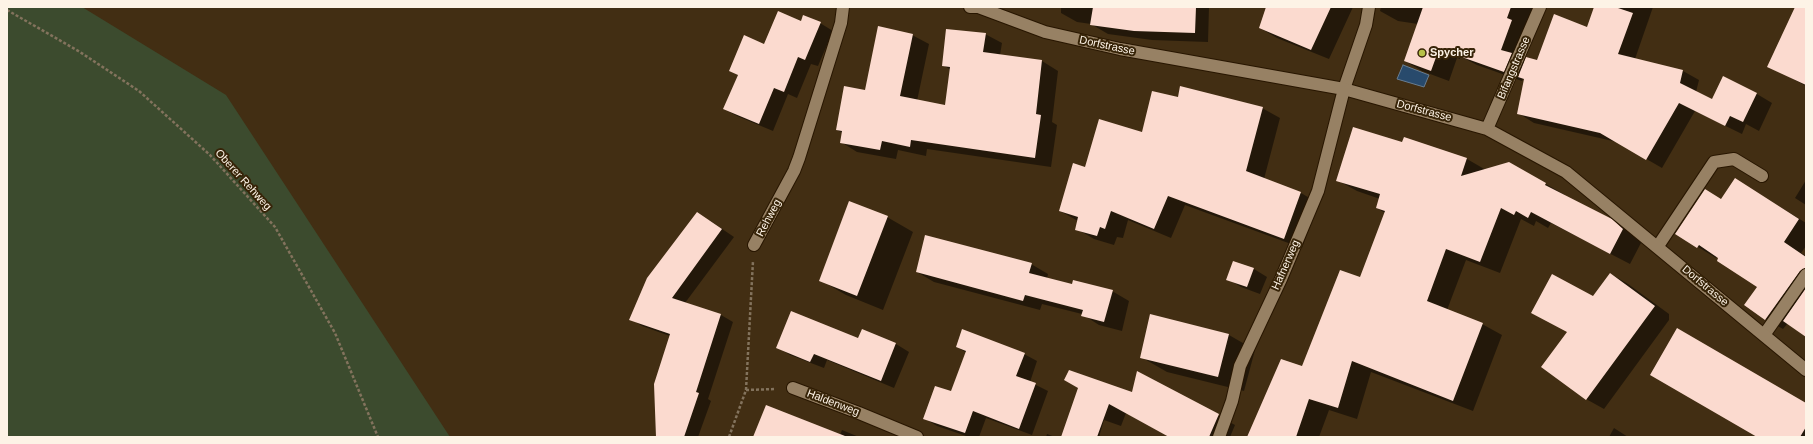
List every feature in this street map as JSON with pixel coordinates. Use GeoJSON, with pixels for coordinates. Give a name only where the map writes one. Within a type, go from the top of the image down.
{"type":"FeatureCollection","features":[{"type":"Feature","properties":{"kind":"street","name":"Rehweg"},"geometry":{"type":"LineString","coordinates":[[754,245],[797,164],[841,23],[843,7]]}},
{"type":"Feature","properties":{"kind":"street","name":"Dorfstrasse"},"geometry":{"type":"LineString","coordinates":[[970,7],[978,7],[1045,32],[1120,49],[1344,89],[1488,129],[1566,172],[1658,246],[1806,370]]}},
{"type":"Feature","properties":{"kind":"street","name":"Hafnerweg"},"geometry":{"type":"LineString","coordinates":[[1219,437],[1232,401],[1240,366],[1281,279],[1318,191],[1344,89],[1366,25],[1369,7]]}},
{"type":"Feature","properties":{"kind":"street","name":"Bifangstrasse"},"geometry":{"type":"LineString","coordinates":[[1488,129],[1540,7]]}},
{"type":"Feature","properties":{"kind":"street"},"geometry":{"type":"LineString","coordinates":[[1658,246],[1714,162],[1734,158],[1762,176]]}},
{"type":"Feature","properties":{"kind":"street"},"geometry":{"type":"LineString","coordinates":[[1764,336],[1806,275]]}},
{"type":"Feature","properties":{"kind":"street","name":"Haldenweg"},"geometry":{"type":"LineString","coordinates":[[793,388],[917,437]]}},
{"type":"Feature","properties":{"kind":"path","name":"Oberer Rehweg"},"geometry":{"type":"LineString","coordinates":[[7,10],[80,52],[139,91],[210,155],[275,227],[335,333],[378,437]]}},
{"type":"Feature","properties":{"kind":"path","name":"Rehweg"},"geometry":{"type":"LineString","coordinates":[[729,437],[746,390],[754,245]]}},
{"type":"Feature","properties":{"kind":"path","name":"Haldenweg"},"geometry":{"type":"LineString","coordinates":[[746,390],[793,388]]}},
{"type":"Feature","properties":{"kind":"green space"},"geometry":{"type":"Polygon","coordinates":[[[7,7],[82,7],[226,95],[450,437],[7,437],[7,7]]]}},
{"type":"Feature","properties":{"kind":"water"},"geometry":{"type":"Polygon","coordinates":[[[1403,65],[1429,75],[1424,87],[1397,79],[1403,65]]]}},
{"type":"Feature","properties":{"kind":"building"},"geometry":{"type":"Polygon","coordinates":[[[1093,7],[1196,7],[1195,33],[1134,31],[1090,25],[1093,7]]]}},
{"type":"Feature","properties":{"kind":"building"},"geometry":{"type":"Polygon","coordinates":[[[1266,7],[1331,7],[1311,50],[1259,28],[1266,7]]]}},
{"type":"Feature","properties":{"kind":"building"},"geometry":{"type":"Polygon","coordinates":[[[1423,7],[1511,7],[1507,18],[1512,20],[1501,50],[1512,53],[1504,72],[1439,49],[1431,71],[1404,61],[1423,7]]]}},
{"type":"Feature","properties":{"kind":"building"},"geometry":{"type":"Polygon","coordinates":[[[1594,7],[1615,7],[1633,13],[1618,54],[1683,70],[1680,83],[1712,99],[1723,76],[1757,93],[1743,122],[1730,116],[1725,126],[1679,103],[1646,160],[1600,133],[1517,114],[1524,79],[1518,77],[1526,57],[1537,60],[1554,14],[1587,27],[1594,7]]]}},
{"type":"Feature","properties":{"kind":"building"},"geometry":{"type":"Polygon","coordinates":[[[1795,7],[1806,7],[1806,85],[1767,67],[1795,7]]]}},
{"type":"Feature","properties":{"kind":"building"},"geometry":{"type":"Polygon","coordinates":[[[778,11],[801,21],[803,15],[821,22],[805,60],[798,57],[784,92],[774,88],[759,124],[723,109],[738,75],[729,71],[744,35],[764,44],[778,11]]]}},
{"type":"Feature","properties":{"kind":"building"},"geometry":{"type":"Polygon","coordinates":[[[878,26],[913,34],[900,96],[945,105],[950,67],[942,66],[946,29],[986,33],[983,52],[1042,60],[1036,114],[1041,115],[1035,158],[911,140],[910,147],[882,141],[880,150],[840,143],[842,131],[836,130],[844,86],[865,90],[878,26]]]}},
{"type":"Feature","properties":{"kind":"building"},"geometry":{"type":"Polygon","coordinates":[[[1180,86],[1263,107],[1246,171],[1301,192],[1284,239],[1168,196],[1154,229],[1111,211],[1105,229],[1100,227],[1097,236],[1075,230],[1078,217],[1059,211],[1073,163],[1085,167],[1099,119],[1142,132],[1152,91],[1178,97],[1180,86]]]}},
{"type":"Feature","properties":{"kind":"building"},"geometry":{"type":"Polygon","coordinates":[[[1353,127],[1402,142],[1404,137],[1467,158],[1461,176],[1509,162],[1546,183],[1545,185],[1612,219],[1623,229],[1610,254],[1531,212],[1528,218],[1516,211],[1514,215],[1501,208],[1480,262],[1446,249],[1427,301],[1483,323],[1453,401],[1352,361],[1338,408],[1309,399],[1296,437],[1247,437],[1281,359],[1302,366],[1340,270],[1360,277],[1385,211],[1376,208],[1380,194],[1336,181],[1353,127]]]}},
{"type":"Feature","properties":{"kind":"building"},"geometry":{"type":"Polygon","coordinates":[[[1735,178],[1799,219],[1784,242],[1806,257],[1806,268],[1800,271],[1765,320],[1744,305],[1757,287],[1717,261],[1718,258],[1699,245],[1697,248],[1675,234],[1705,189],[1721,199],[1735,178]]]}},
{"type":"Feature","properties":{"kind":"building"},"geometry":{"type":"Polygon","coordinates":[[[849,201],[888,216],[857,296],[819,281],[849,201]]]}},
{"type":"Feature","properties":{"kind":"building"},"geometry":{"type":"Polygon","coordinates":[[[697,212],[722,229],[672,298],[721,314],[696,392],[699,393],[684,437],[656,437],[654,384],[670,334],[629,320],[647,278],[697,212]]]}},
{"type":"Feature","properties":{"kind":"building"},"geometry":{"type":"Polygon","coordinates":[[[925,235],[1032,263],[1029,273],[1072,284],[1073,280],[1113,290],[1104,322],[1081,316],[1083,310],[1025,295],[1023,301],[916,272],[925,235]]]}},
{"type":"Feature","properties":{"kind":"building"},"geometry":{"type":"Polygon","coordinates":[[[1233,261],[1254,268],[1247,287],[1226,280],[1233,261]]]}},
{"type":"Feature","properties":{"kind":"building"},"geometry":{"type":"Polygon","coordinates":[[[1610,273],[1655,306],[1586,400],[1541,367],[1567,332],[1531,313],[1552,274],[1593,296],[1610,273]]]}},
{"type":"Feature","properties":{"kind":"building"},"geometry":{"type":"Polygon","coordinates":[[[1806,288],[1806,337],[1783,321],[1806,288]]]}},
{"type":"Feature","properties":{"kind":"building"},"geometry":{"type":"Polygon","coordinates":[[[791,311],[858,338],[862,329],[896,343],[881,381],[814,354],[810,362],[776,348],[791,311]]]}},
{"type":"Feature","properties":{"kind":"building"},"geometry":{"type":"Polygon","coordinates":[[[1150,314],[1229,334],[1218,377],[1140,358],[1150,314]]]}},
{"type":"Feature","properties":{"kind":"building"},"geometry":{"type":"Polygon","coordinates":[[[1677,328],[1806,403],[1806,427],[1800,437],[1757,437],[1650,375],[1677,328]]]}},
{"type":"Feature","properties":{"kind":"building"},"geometry":{"type":"Polygon","coordinates":[[[962,329],[1025,353],[1016,376],[1036,383],[1019,429],[973,411],[965,433],[923,419],[935,386],[951,391],[966,351],[956,347],[962,329]]]}},
{"type":"Feature","properties":{"kind":"building"},"geometry":{"type":"Polygon","coordinates":[[[1069,370],[1132,392],[1137,371],[1219,414],[1209,437],[1169,437],[1109,404],[1097,437],[1061,437],[1078,388],[1064,380],[1069,370]]]}},
{"type":"Feature","properties":{"kind":"building"},"geometry":{"type":"Polygon","coordinates":[[[766,405],[845,436],[845,437],[753,437],[766,405]]]}},
{"type":"Feature","properties":{"kind":"place","name":"Spycher"},"geometry":{"type":"Point","coordinates":[1422,53]}}]}
